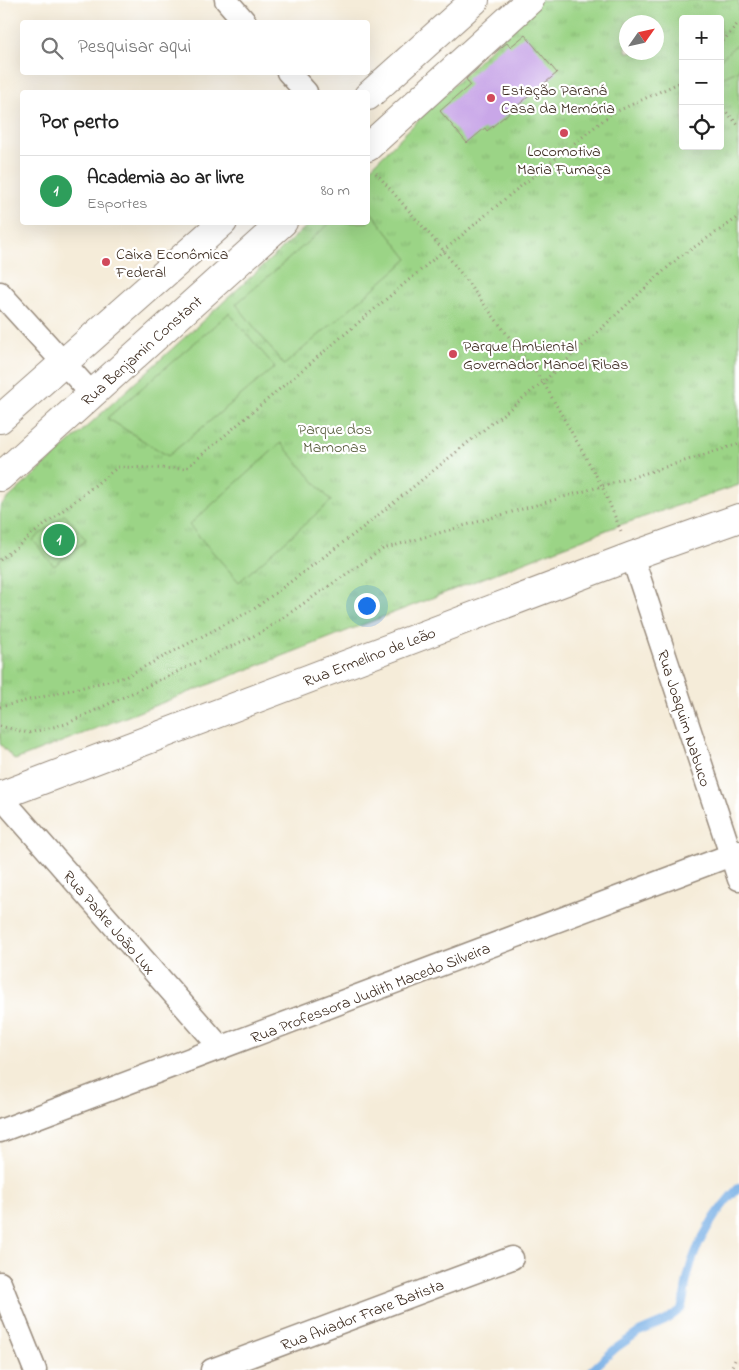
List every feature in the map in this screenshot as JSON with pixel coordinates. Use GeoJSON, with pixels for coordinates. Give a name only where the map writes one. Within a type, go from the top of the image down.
{"type":"FeatureCollection","features":[{"type":"Feature","properties":{"kind":"main road"},"geometry":{"type":"LineString","coordinates":[[370,94],[475,0]]}},
{"type":"Feature","properties":{"kind":"main road"},"geometry":{"type":"LineString","coordinates":[[371,158],[530,0]]}},
{"type":"Feature","properties":{"kind":"main road"},"geometry":{"type":"LineString","coordinates":[[0,420],[62,362],[220,225]]}},
{"type":"Feature","properties":{"kind":"main road","name":"Rua Benjamin Constant"},"geometry":{"type":"LineString","coordinates":[[0,478],[280,225]]}},
{"type":"Feature","properties":{"kind":"main road","name":"Rua Ermelino de Leão"},"geometry":{"type":"LineString","coordinates":[[0,796],[632,556],[739,518]]}},
{"type":"Feature","properties":{"kind":"street"},"geometry":{"type":"LineString","coordinates":[[226,0],[243,20]]}},
{"type":"Feature","properties":{"kind":"street"},"geometry":{"type":"LineString","coordinates":[[291,75],[304,90]]}},
{"type":"Feature","properties":{"kind":"street"},"geometry":{"type":"LineString","coordinates":[[0,293],[92,394]]}},
{"type":"Feature","properties":{"kind":"street","name":"Rua Joaquim Nabuco"},"geometry":{"type":"LineString","coordinates":[[632,556],[735,853],[739,879]]}},
{"type":"Feature","properties":{"kind":"street","name":"Rua Padre João Lux"},"geometry":{"type":"LineString","coordinates":[[0,796],[221,1048]]}},
{"type":"Feature","properties":{"kind":"street","name":"Rua Professora Judith Macedo Silveira"},"geometry":{"type":"LineString","coordinates":[[0,1131],[735,853]]}},
{"type":"Feature","properties":{"kind":"street","name":"Rua Aviador Frare Batista"},"geometry":{"type":"LineString","coordinates":[[212,1370],[512,1258]]}},
{"type":"Feature","properties":{"kind":"street"},"geometry":{"type":"LineString","coordinates":[[0,1283],[35,1370]]}},
{"type":"Feature","properties":{"kind":"path"},"geometry":{"type":"LineString","coordinates":[[724,40],[739,22]]}},
{"type":"Feature","properties":{"kind":"path"},"geometry":{"type":"LineString","coordinates":[[0,560],[118,467],[185,470],[506,198],[611,114],[679,83]]}},
{"type":"Feature","properties":{"kind":"path"},"geometry":{"type":"LineString","coordinates":[[724,109],[739,126]]}},
{"type":"Feature","properties":{"kind":"path"},"geometry":{"type":"LineString","coordinates":[[371,158],[543,382],[602,486],[632,556]]}},
{"type":"Feature","properties":{"kind":"path"},"geometry":{"type":"LineString","coordinates":[[0,707],[125,677],[254,609],[361,530],[543,382],[678,258],[739,217]]}},
{"type":"Feature","properties":{"kind":"path"},"geometry":{"type":"LineString","coordinates":[[0,726],[28,733],[66,724],[262,632],[382,549],[602,486],[739,444]]}},
{"type":"Feature","properties":{"kind":"path"},"geometry":{"type":"LineString","coordinates":[[730,1370],[735,1360],[739,1362]]}},
{"type":"Feature","properties":{"kind":"green space","name":"Parque Ambiental Governador Manoel Ribas"},"geometry":{"type":"Polygon","coordinates":[[[540,0],[739,0],[739,485],[617,526],[15,760],[0,744],[0,506],[308,225],[370,225],[370,168],[540,0]]]}},
{"type":"Feature","properties":{"kind":"green space"},"geometry":{"type":"Polygon","coordinates":[[[739,42],[739,70],[724,77],[724,60],[724,56],[739,42]]]}},
{"type":"Feature","properties":{"kind":"green space"},"geometry":{"type":"Polygon","coordinates":[[[370,211],[408,259],[284,365],[236,304],[328,225],[370,225],[370,211]]]}},
{"type":"Feature","properties":{"kind":"green space"},"geometry":{"type":"Polygon","coordinates":[[[229,313],[275,367],[168,456],[107,418],[229,313]]]}},
{"type":"Feature","properties":{"kind":"green space"},"geometry":{"type":"Polygon","coordinates":[[[281,443],[331,501],[239,582],[189,525],[281,443]]]}},
{"type":"Feature","properties":{"kind":"green space"},"geometry":{"type":"Polygon","coordinates":[[[65,514],[86,540],[54,566],[33,540],[65,514]]]}},
{"type":"Feature","properties":{"kind":"building","name":"Estação Paraná Casa da Memória"},"geometry":{"type":"Polygon","coordinates":[[[525,35],[557,73],[487,131],[485,128],[467,143],[440,111],[470,85],[466,79],[498,50],[507,43],[510,47],[525,35]]]}},
{"type":"Feature","properties":{"kind":"waterway"},"geometry":{"type":"LineString","coordinates":[[592,1370],[616,1348],[639,1332],[665,1321],[681,1309],[691,1263],[701,1239],[715,1216],[739,1187]]}},
{"type":"Feature","properties":{"kind":"place","name":"Estação Paraná Casa da Memória"},"geometry":{"type":"Point","coordinates":[491,98]}},
{"type":"Feature","properties":{"kind":"place","name":"Locomotiva Maria Fumaça"},"geometry":{"type":"Point","coordinates":[564,133]}},
{"type":"Feature","properties":{"kind":"place","name":"Caixa Econômica Federal"},"geometry":{"type":"Point","coordinates":[106,262]}},
{"type":"Feature","properties":{"kind":"place","name":"Parque Ambiental Governador Manoel Ribas"},"geometry":{"type":"Point","coordinates":[453,354]}},
{"type":"Feature","properties":{"kind":"place","name":"Academia ao ar livre"},"geometry":{"type":"Point","coordinates":[59,540]}},
{"type":"Feature","properties":{"kind":"park label","name":"Parque dos Mamonas"},"geometry":{"type":"Point","coordinates":[335,437]}}]}
